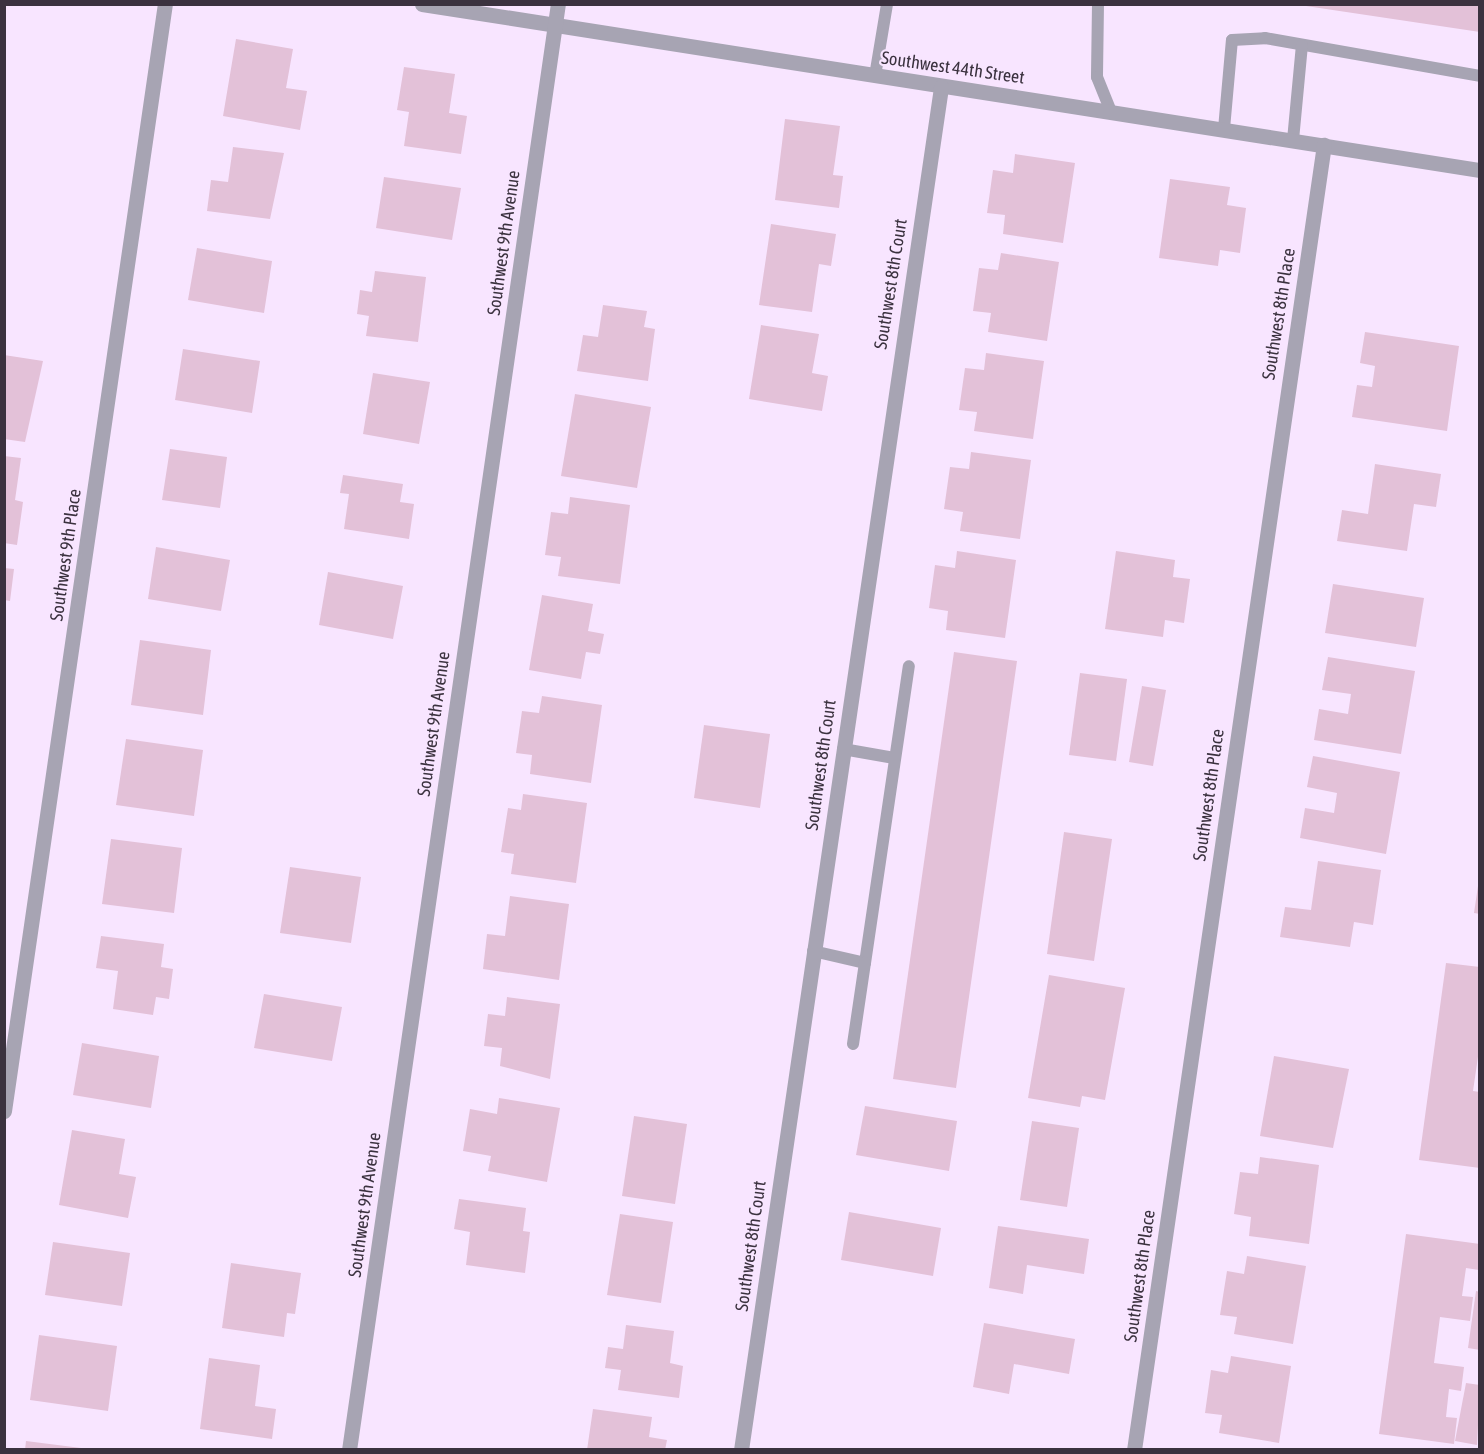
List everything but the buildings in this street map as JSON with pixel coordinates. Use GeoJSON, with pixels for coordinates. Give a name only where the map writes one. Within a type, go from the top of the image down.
{"type":"FeatureCollection","features":[{"type":"Feature","properties":{"kind":"street","name":"Southwest 9th Place"},"geometry":{"type":"LineString","coordinates":[[4,1111],[165,4]]}},
{"type":"Feature","properties":{"kind":"street","name":"Southwest 44th Street"},"geometry":{"type":"LineString","coordinates":[[422,4],[1479,170]]}},
{"type":"Feature","properties":{"kind":"street","name":"Southwest 9th Avenue"},"geometry":{"type":"LineString","coordinates":[[349,1449],[558,4]]}},
{"type":"Feature","properties":{"kind":"street","name":"Southwest 8th Court"},"geometry":{"type":"LineString","coordinates":[[741,1449],[941,87]]}},
{"type":"Feature","properties":{"kind":"street","name":"Southwest 8th Place"},"geometry":{"type":"LineString","coordinates":[[1134,1449],[1324,146]]}},
{"type":"Feature","properties":{"kind":"lane"},"geometry":{"type":"LineString","coordinates":[[875,76],[887,4]]}},
{"type":"Feature","properties":{"kind":"lane"},"geometry":{"type":"LineString","coordinates":[[1098,4],[1097,77],[1111,111]]}},
{"type":"Feature","properties":{"kind":"lane"},"geometry":{"type":"LineString","coordinates":[[1224,129],[1232,40],[1265,38],[1479,76]]}},
{"type":"Feature","properties":{"kind":"lane"},"geometry":{"type":"LineString","coordinates":[[1293,140],[1302,45]]}},
{"type":"Feature","properties":{"kind":"lane"},"geometry":{"type":"LineString","coordinates":[[853,1044],[909,666]]}},
{"type":"Feature","properties":{"kind":"lane"},"geometry":{"type":"LineString","coordinates":[[843,748],[894,758]]}},
{"type":"Feature","properties":{"kind":"lane"},"geometry":{"type":"LineString","coordinates":[[813,951],[865,963]]}}]}
